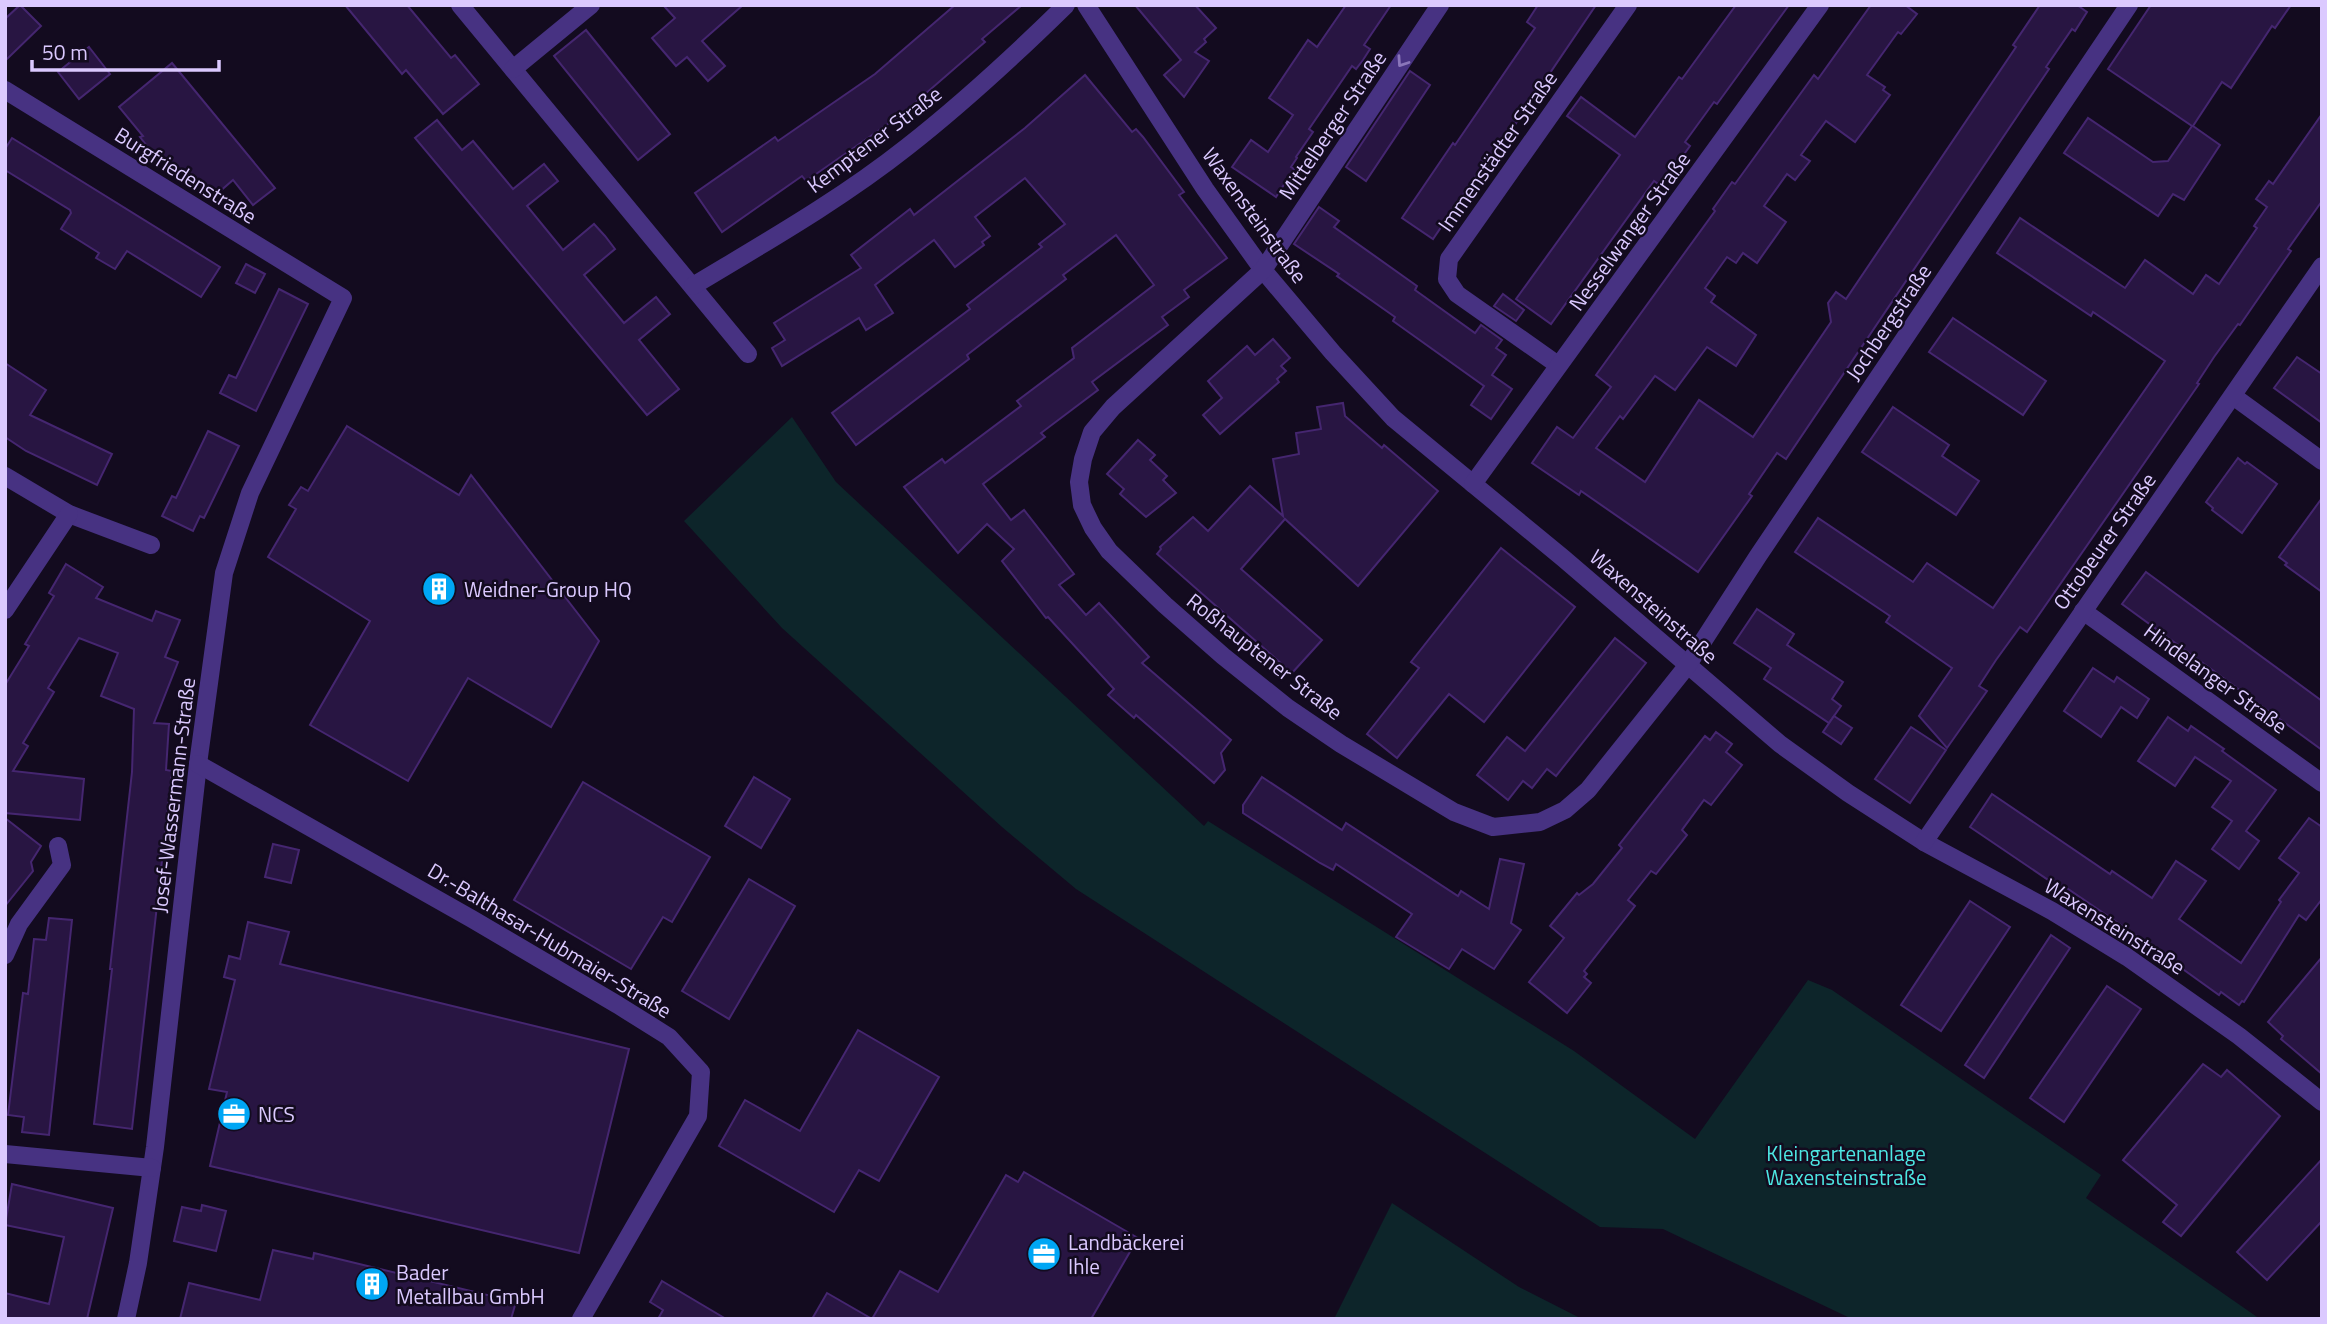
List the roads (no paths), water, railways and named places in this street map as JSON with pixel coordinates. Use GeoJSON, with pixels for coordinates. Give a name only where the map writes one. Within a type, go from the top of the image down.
{"type":"FeatureCollection","features":[{"type":"Feature","properties":{"kind":"street"},"geometry":{"type":"LineString","coordinates":[[460,5],[748,354]]}},
{"type":"Feature","properties":{"kind":"street"},"geometry":{"type":"LineString","coordinates":[[513,69],[591,5]]}},
{"type":"Feature","properties":{"kind":"street","name":"Kemptener Straße"},"geometry":{"type":"LineString","coordinates":[[693,286],[810,216],[905,148],[998,71],[1066,5]]}},
{"type":"Feature","properties":{"kind":"street","name":"Waxensteinstraße"},"geometry":{"type":"LineString","coordinates":[[1086,5],[1205,189],[1263,270],[1333,353],[1393,418],[1780,744],[1848,793],[1924,842],[2052,911],[2127,957],[2239,1036],[2322,1102]]}},
{"type":"Feature","properties":{"kind":"street","name":"Mittelberger Straße"},"geometry":{"type":"LineString","coordinates":[[1263,270],[1440,5]]}},
{"type":"Feature","properties":{"kind":"street","name":"Immenstädter Straße"},"geometry":{"type":"LineString","coordinates":[[1558,365],[1457,294],[1447,279],[1449,259],[1628,5]]}},
{"type":"Feature","properties":{"kind":"street","name":"Nesselwanger Straße"},"geometry":{"type":"LineString","coordinates":[[1473,484],[1820,5]]}},
{"type":"Feature","properties":{"kind":"street","name":"Jochbergstraße"},"geometry":{"type":"LineString","coordinates":[[1687,666],[1758,556],[2129,5]]}},
{"type":"Feature","properties":{"kind":"street","name":"Burgfriedenstraße"},"geometry":{"type":"LineString","coordinates":[[5,90],[344,298]]}},
{"type":"Feature","properties":{"kind":"street","name":"Ottobeurer Straße"},"geometry":{"type":"LineString","coordinates":[[1924,842],[2322,266]]}},
{"type":"Feature","properties":{"kind":"street","name":"Roßhauptener Straße"},"geometry":{"type":"LineString","coordinates":[[1263,270],[1113,407],[1092,432],[1083,460],[1079,482],[1082,505],[1093,528],[1110,551],[1165,605],[1223,656],[1341,744],[1454,812],[1493,827],[1540,822],[1565,810],[1588,790],[1687,666]]}},
{"type":"Feature","properties":{"kind":"street","name":"Josef-Wassermann-Straße"},"geometry":{"type":"LineString","coordinates":[[126,1319],[138,1263],[152,1168],[198,764],[224,573],[250,493],[344,298]]}},
{"type":"Feature","properties":{"kind":"street"},"geometry":{"type":"LineString","coordinates":[[2233,396],[2322,461]]}},
{"type":"Feature","properties":{"kind":"street"},"geometry":{"type":"LineString","coordinates":[[5,476],[69,514],[152,545]]}},
{"type":"Feature","properties":{"kind":"street"},"geometry":{"type":"LineString","coordinates":[[5,610],[69,514]]}},
{"type":"Feature","properties":{"kind":"street","name":"Hindelanger Straße"},"geometry":{"type":"LineString","coordinates":[[2083,611],[2322,783]]}},
{"type":"Feature","properties":{"kind":"street","name":"Dr.-Balthasar-Hubmaier-Straße"},"geometry":{"type":"LineString","coordinates":[[198,764],[618,1005],[669,1037],[701,1072],[698,1116],[581,1319]]}},
{"type":"Feature","properties":{"kind":"street"},"geometry":{"type":"LineString","coordinates":[[5,955],[19,924],[62,865],[58,846]]}},
{"type":"Feature","properties":{"kind":"street"},"geometry":{"type":"LineString","coordinates":[[5,1154],[152,1168]]}},
{"type":"Feature","properties":{"kind":"place","name":"Weidner-Group HQ"},"geometry":{"type":"Point","coordinates":[439,589]}},
{"type":"Feature","properties":{"kind":"place","name":"NCS"},"geometry":{"type":"Point","coordinates":[234,1114]}},
{"type":"Feature","properties":{"kind":"place","name":"Landbäckerei Ihle"},"geometry":{"type":"Point","coordinates":[1044,1254]}},
{"type":"Feature","properties":{"kind":"place","name":"Bader Metallbau GmbH"},"geometry":{"type":"Point","coordinates":[372,1284]}},
{"type":"Feature","properties":{"kind":"park label","name":"Kleingartenanlage Waxensteinstraße"},"geometry":{"type":"Point","coordinates":[1846,1165]}}]}
